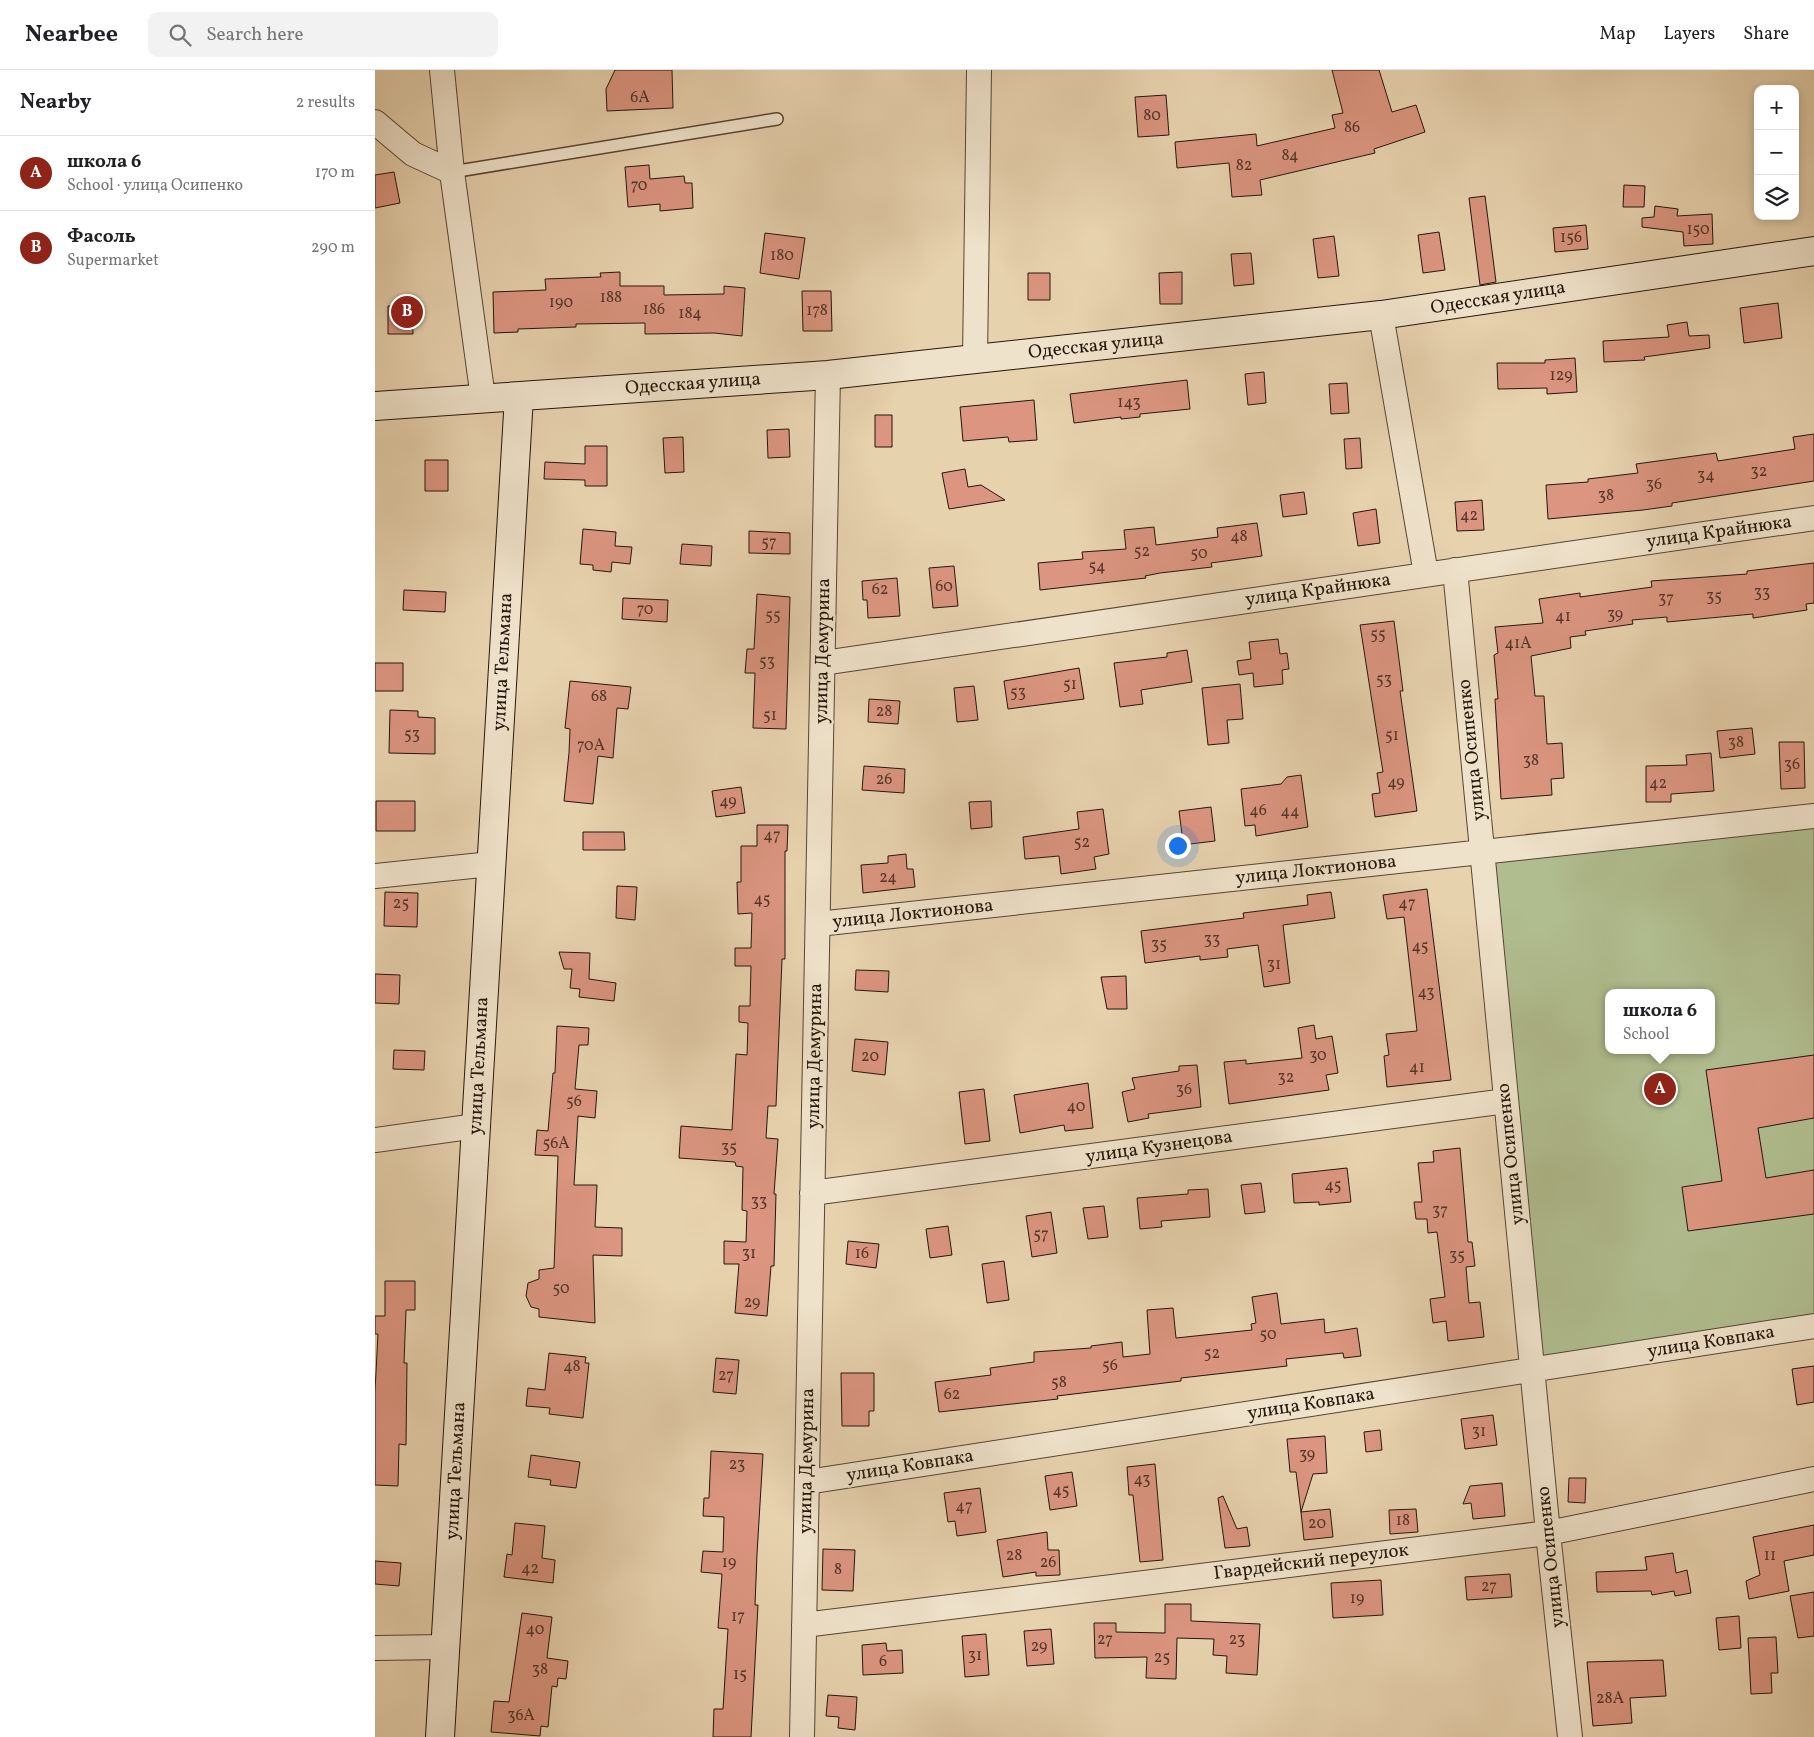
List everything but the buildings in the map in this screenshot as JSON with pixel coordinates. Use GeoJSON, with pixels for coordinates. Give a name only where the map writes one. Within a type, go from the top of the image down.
{"type":"FeatureCollection","features":[{"type":"Feature","properties":{"kind":"main road","name":"Одесская улица"},"geometry":{"type":"LineString","coordinates":[[375,406],[828,375],[1381,316],[1814,251]]}},
{"type":"Feature","properties":{"kind":"main road","name":"улица Тельмана"},"geometry":{"type":"LineString","coordinates":[[440,1737],[519,396]]}},
{"type":"Feature","properties":{"kind":"street"},"geometry":{"type":"LineString","coordinates":[[442,70],[452,172],[483,398]]}},
{"type":"Feature","properties":{"kind":"street"},"geometry":{"type":"LineString","coordinates":[[975,359],[979,70]]}},
{"type":"Feature","properties":{"kind":"street"},"geometry":{"type":"LineString","coordinates":[[375,122],[413,154],[452,172]]}},
{"type":"Feature","properties":{"kind":"street"},"geometry":{"type":"LineString","coordinates":[[1381,316],[1426,574]]}},
{"type":"Feature","properties":{"kind":"street","name":"улица Демурина"},"geometry":{"type":"LineString","coordinates":[[802,1737],[828,375]]}},
{"type":"Feature","properties":{"kind":"street","name":"улица Крайнюка"},"geometry":{"type":"LineString","coordinates":[[823,663],[1814,518]]}},
{"type":"Feature","properties":{"kind":"street","name":"улица Осипенко"},"geometry":{"type":"LineString","coordinates":[[1455,570],[1548,1533],[1570,1737]]}},
{"type":"Feature","properties":{"kind":"street","name":"улица Локтионова"},"geometry":{"type":"LineString","coordinates":[[818,924],[1814,816]]}},
{"type":"Feature","properties":{"kind":"street"},"geometry":{"type":"LineString","coordinates":[[375,876],[491,864]]}},
{"type":"Feature","properties":{"kind":"street","name":"улица Кузнецова"},"geometry":{"type":"LineString","coordinates":[[813,1193],[1506,1101]]}},
{"type":"Feature","properties":{"kind":"street"},"geometry":{"type":"LineString","coordinates":[[375,1140],[476,1126]]}},
{"type":"Feature","properties":{"kind":"street","name":"улица Ковпака"},"geometry":{"type":"LineString","coordinates":[[807,1482],[1814,1326]]}},
{"type":"Feature","properties":{"kind":"street","name":"Гвардейский переулок"},"geometry":{"type":"LineString","coordinates":[[804,1625],[1548,1533],[1814,1479]]}},
{"type":"Feature","properties":{"kind":"street"},"geometry":{"type":"LineString","coordinates":[[375,1648],[445,1647]]}},
{"type":"Feature","properties":{"kind":"lane"},"geometry":{"type":"LineString","coordinates":[[452,172],[777,119]]}},
{"type":"Feature","properties":{"kind":"green space"},"geometry":{"type":"Polygon","coordinates":[[[1814,816],[1814,1326],[1532,1369],[1482,852],[1814,816]]]}},
{"type":"Feature","properties":{"kind":"place","name":"Фасоль"},"geometry":{"type":"Point","coordinates":[407,312]}},
{"type":"Feature","properties":{"kind":"place","name":"школа 6"},"geometry":{"type":"Point","coordinates":[1660,1089]}}]}
